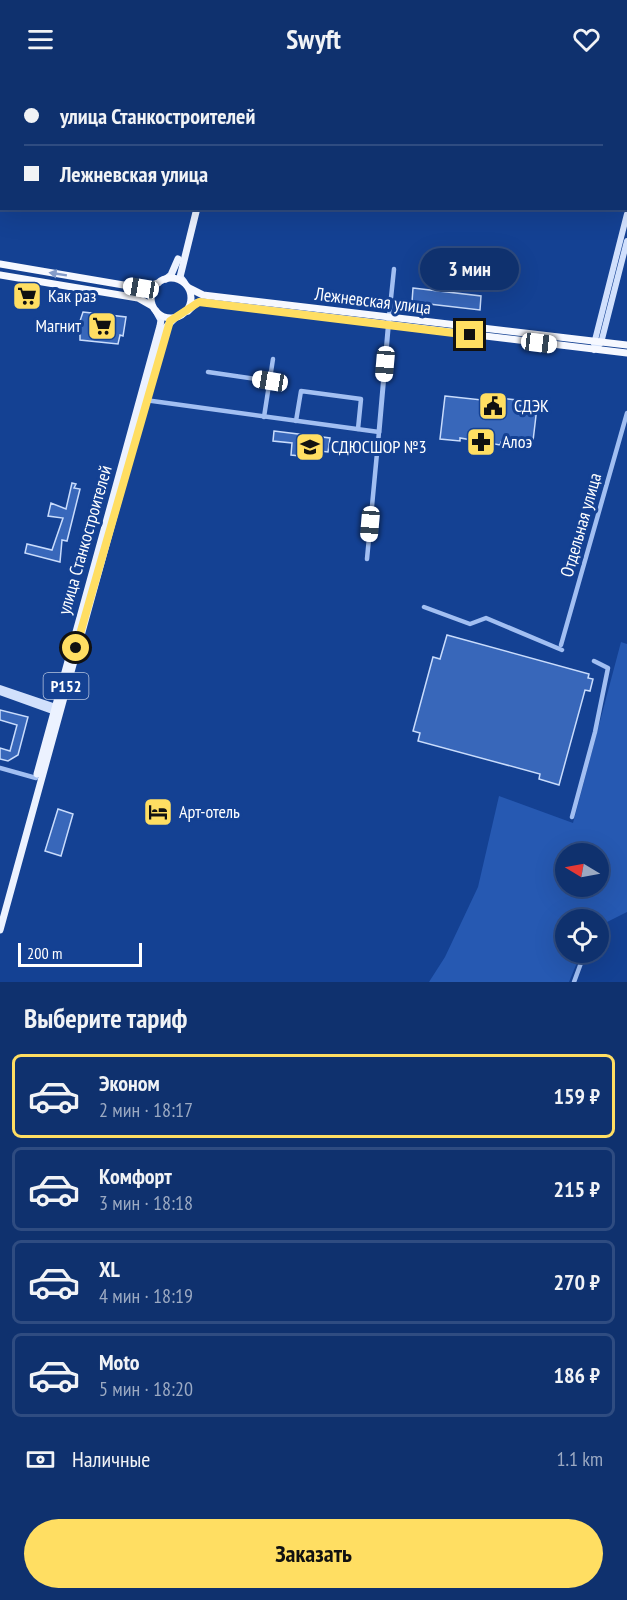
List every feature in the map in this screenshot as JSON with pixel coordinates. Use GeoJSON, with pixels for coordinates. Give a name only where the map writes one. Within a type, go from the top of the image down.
{"type":"FeatureCollection","features":[{"type":"Feature","properties":{"kind":"highway"},"geometry":{"type":"LineString","coordinates":[[0,264],[141,288],[174,278],[186,285],[192,299],[188,311],[174,319],[163,317],[138,298],[0,275]]}},
{"type":"Feature","properties":{"kind":"highway"},"geometry":{"type":"LineString","coordinates":[[154,308],[152,293],[158,283]]}},
{"type":"Feature","properties":{"kind":"highway","name":"Лежневская улица"},"geometry":{"type":"LineString","coordinates":[[186,285],[203,295],[597,345],[627,353]]}},
{"type":"Feature","properties":{"kind":"highway","name":"Лежневская улица"},"geometry":{"type":"LineString","coordinates":[[188,311],[196,303],[202,302],[388,326],[597,345],[627,345]]}},
{"type":"Feature","properties":{"kind":"main road"},"geometry":{"type":"LineString","coordinates":[[166,279],[176,268],[191,210]]}},
{"type":"Feature","properties":{"kind":"main road"},"geometry":{"type":"LineString","coordinates":[[186,285],[180,277],[181,267],[196,210]]}},
{"type":"Feature","properties":{"kind":"main road"},"geometry":{"type":"LineString","coordinates":[[597,345],[627,214]]}},
{"type":"Feature","properties":{"kind":"main road"},"geometry":{"type":"LineString","coordinates":[[597,345],[627,241]]}},
{"type":"Feature","properties":{"kind":"main road","name":"улица Станкостроителей"},"geometry":{"type":"LineString","coordinates":[[0,930],[56,709],[160,326],[161,320],[154,308]]}},
{"type":"Feature","properties":{"kind":"main road","name":"улица Станкостроителей"},"geometry":{"type":"LineString","coordinates":[[0,918],[36,778],[167,325],[174,319]]}},
{"type":"Feature","properties":{"kind":"main road"},"geometry":{"type":"LineString","coordinates":[[0,690],[56,709]]}},
{"type":"Feature","properties":{"kind":"street"},"geometry":{"type":"LineString","coordinates":[[367,559],[394,269]]}},
{"type":"Feature","properties":{"kind":"street"},"geometry":{"type":"LineString","coordinates":[[264,417],[273,359]]}},
{"type":"Feature","properties":{"kind":"street"},"geometry":{"type":"LineString","coordinates":[[208,372],[270,381]]}},
{"type":"Feature","properties":{"kind":"street"},"geometry":{"type":"LineString","coordinates":[[296,421],[301,391],[361,399],[358,429]]}},
{"type":"Feature","properties":{"kind":"street"},"geometry":{"type":"LineString","coordinates":[[146,400],[379,432]]}},
{"type":"Feature","properties":{"kind":"street","name":"Отдельная улица"},"geometry":{"type":"LineString","coordinates":[[424,607],[470,624],[486,618],[562,647],[627,413]]}},
{"type":"Feature","properties":{"kind":"street"},"geometry":{"type":"LineString","coordinates":[[572,817],[595,732],[608,668],[594,661]]}},
{"type":"Feature","properties":{"kind":"street"},"geometry":{"type":"LineString","coordinates":[[0,768],[36,778]]}},
{"type":"Feature","properties":{"kind":"street"},"geometry":{"type":"LineString","coordinates":[[574,982],[581,963]]}},
{"type":"Feature","properties":{"kind":"shaded area"},"geometry":{"type":"Polygon","coordinates":[[[621,642],[627,644],[627,912],[609,921],[609,909],[555,909],[555,963],[577,963],[569,982],[429,982],[445,957],[478,887],[499,796],[573,823],[621,642]]]}},
{"type":"Feature","properties":{"kind":"building"},"geometry":{"type":"Polygon","coordinates":[[[413,288],[481,296],[480,310],[412,302],[413,288]]]}},
{"type":"Feature","properties":{"kind":"building","name":"Магнит"},"geometry":{"type":"Polygon","coordinates":[[[83,312],[126,317],[123,336],[120,335],[118,344],[80,340],[80,321],[83,312]]]}},
{"type":"Feature","properties":{"kind":"building"},"geometry":{"type":"Polygon","coordinates":[[[445,396],[500,402],[500,398],[517,400],[516,405],[537,407],[533,441],[530,445],[511,439],[510,443],[501,442],[500,445],[460,438],[460,441],[440,439],[445,396]]]}},
{"type":"Feature","properties":{"kind":"building","name":"СДЮСШОР №3"},"geometry":{"type":"Polygon","coordinates":[[[274,431],[330,438],[328,452],[311,450],[310,457],[291,455],[292,443],[273,441],[274,431]]]}},
{"type":"Feature","properties":{"kind":"building"},"geometry":{"type":"Polygon","coordinates":[[[72,483],[76,484],[74,488],[80,489],[67,541],[62,540],[60,562],[25,553],[27,544],[52,550],[63,518],[48,516],[51,503],[66,509],[72,483]]]}},
{"type":"Feature","properties":{"kind":"building"},"geometry":{"type":"Polygon","coordinates":[[[447,635],[589,674],[588,678],[593,679],[590,691],[585,690],[559,785],[539,779],[540,774],[418,741],[420,733],[413,731],[433,657],[440,659],[447,635]]]}},
{"type":"Feature","properties":{"kind":"building"},"geometry":{"type":"Polygon","coordinates":[[[0,710],[28,717],[18,755],[8,761],[0,759],[0,748],[10,751],[17,725],[0,720],[0,710]]]}},
{"type":"Feature","properties":{"kind":"building"},"geometry":{"type":"Polygon","coordinates":[[[58,809],[73,814],[61,856],[45,851],[58,809]]]}},
{"type":"Feature","properties":{"kind":"place","name":"Как раз"},"geometry":{"type":"Point","coordinates":[27,296]}},
{"type":"Feature","properties":{"kind":"place","name":"Магнит"},"geometry":{"type":"Point","coordinates":[102,326]}},
{"type":"Feature","properties":{"kind":"place","name":"СДЭК"},"geometry":{"type":"Point","coordinates":[493,406]}},
{"type":"Feature","properties":{"kind":"place","name":"Алоэ"},"geometry":{"type":"Point","coordinates":[481,442]}},
{"type":"Feature","properties":{"kind":"place","name":"СДЮСШОР №3"},"geometry":{"type":"Point","coordinates":[310,447]}},
{"type":"Feature","properties":{"kind":"place","name":"Арт-отель"},"geometry":{"type":"Point","coordinates":[158,812]}},
{"type":"Feature","properties":{"kind":"route"},"geometry":{"type":"LineString","coordinates":[[76,648],[166,327],[170,321],[182,316],[199,302],[470,335]]}}]}
